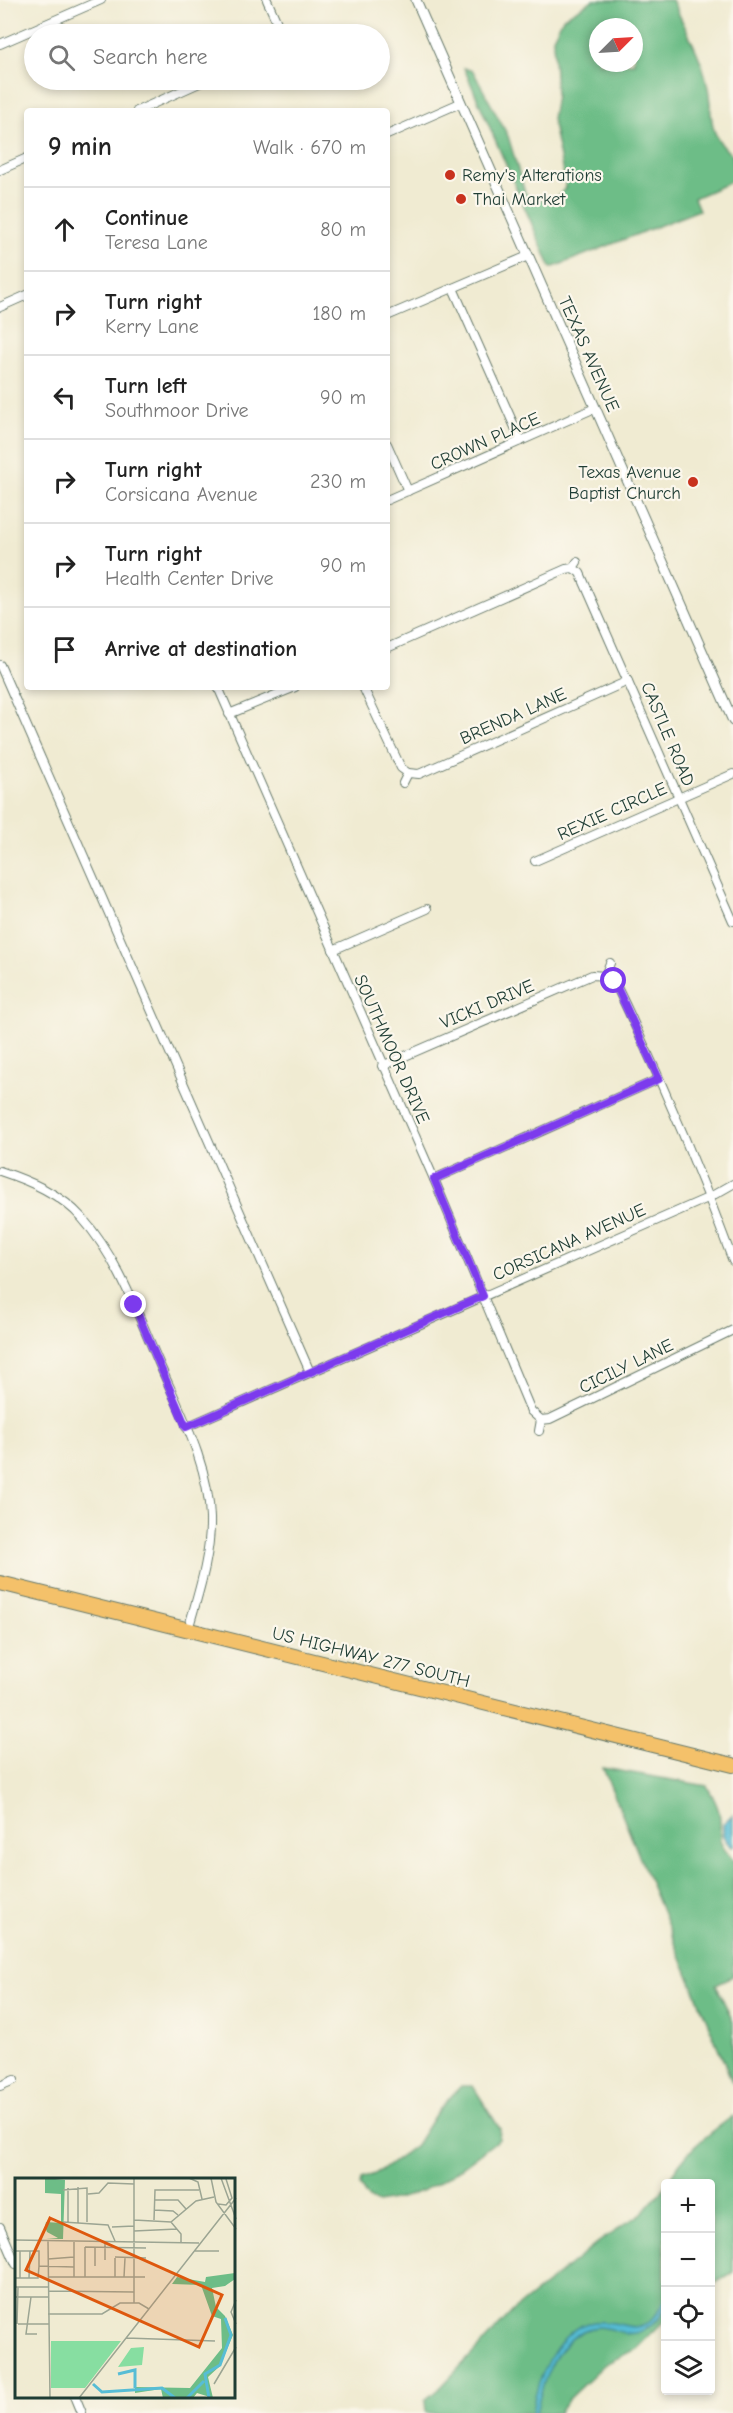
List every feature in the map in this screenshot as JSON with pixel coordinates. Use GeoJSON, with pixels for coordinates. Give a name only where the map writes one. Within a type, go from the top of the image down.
{"type":"FeatureCollection","features":[{"type":"Feature","properties":{"kind":"highway","name":"US HIGHWAY 277 SOUTH"},"geometry":{"type":"LineString","coordinates":[[0,1583],[733,1765]]}},
{"type":"Feature","properties":{"kind":"street"},"geometry":{"type":"LineString","coordinates":[[46,24],[101,0]]}},
{"type":"Feature","properties":{"kind":"street"},"geometry":{"type":"LineString","coordinates":[[267,0],[278,24]]}},
{"type":"Feature","properties":{"kind":"street","name":"TEXAS AVENUE"},"geometry":{"type":"LineString","coordinates":[[416,0],[733,722]]}},
{"type":"Feature","properties":{"kind":"street"},"geometry":{"type":"LineString","coordinates":[[0,44],[24,34]]}},
{"type":"Feature","properties":{"kind":"street"},"geometry":{"type":"LineString","coordinates":[[144,108],[184,90]]}},
{"type":"Feature","properties":{"kind":"street"},"geometry":{"type":"LineString","coordinates":[[390,134],[460,103]]}},
{"type":"Feature","properties":{"kind":"street"},"geometry":{"type":"LineString","coordinates":[[0,170],[24,159]]}},
{"type":"Feature","properties":{"kind":"street"},"geometry":{"type":"LineString","coordinates":[[390,315],[528,256]]}},
{"type":"Feature","properties":{"kind":"street"},"geometry":{"type":"LineString","coordinates":[[453,288],[521,441]]}},
{"type":"Feature","properties":{"kind":"street"},"geometry":{"type":"LineString","coordinates":[[0,307],[24,296]]}},
{"type":"Feature","properties":{"kind":"street","name":"CROWN PLACE"},"geometry":{"type":"LineString","coordinates":[[390,500],[595,408]]}},
{"type":"Feature","properties":{"kind":"street"},"geometry":{"type":"LineString","coordinates":[[390,451],[408,491]]}},
{"type":"Feature","properties":{"kind":"street","name":"CASTLE ROAD"},"geometry":{"type":"LineString","coordinates":[[390,647],[575,565],[733,921]]}},
{"type":"Feature","properties":{"kind":"street"},"geometry":{"type":"LineString","coordinates":[[0,665],[310,1372]]}},
{"type":"Feature","properties":{"kind":"street","name":"BRENDA LANE"},"geometry":{"type":"LineString","coordinates":[[408,773],[419,774],[628,681]]}},
{"type":"Feature","properties":{"kind":"street","name":"SOUTHMOOR DRIVE"},"geometry":{"type":"LineString","coordinates":[[219,690],[382,1066],[434,1179],[531,1411],[541,1420]]}},
{"type":"Feature","properties":{"kind":"street"},"geometry":{"type":"LineString","coordinates":[[229,714],[288,690]]}},
{"type":"Feature","properties":{"kind":"street"},"geometry":{"type":"LineString","coordinates":[[364,690],[401,768],[408,773],[404,783]]}},
{"type":"Feature","properties":{"kind":"street","name":"REXIE CIRCLE"},"geometry":{"type":"LineString","coordinates":[[535,861],[733,774]]}},
{"type":"Feature","properties":{"kind":"street"},"geometry":{"type":"LineString","coordinates":[[333,950],[427,909]]}},
{"type":"Feature","properties":{"kind":"street"},"geometry":{"type":"LineString","coordinates":[[610,963],[605,976],[614,981],[659,1079],[710,1197],[733,1261]]}},
{"type":"Feature","properties":{"kind":"street","name":"VICKI DRIVE"},"geometry":{"type":"LineString","coordinates":[[382,1066],[591,975],[605,976]]}},
{"type":"Feature","properties":{"kind":"street"},"geometry":{"type":"LineString","coordinates":[[434,1179],[659,1079]]}},
{"type":"Feature","properties":{"kind":"street"},"geometry":{"type":"LineString","coordinates":[[0,1171],[36,1185],[60,1198],[82,1217],[94,1233],[134,1305],[200,1460],[210,1516],[210,1541],[188,1630]]}},
{"type":"Feature","properties":{"kind":"street","name":"CORSICANA AVENUE"},"geometry":{"type":"LineString","coordinates":[[186,1427],[710,1197],[733,1184]]}},
{"type":"Feature","properties":{"kind":"street","name":"CICILY LANE"},"geometry":{"type":"LineString","coordinates":[[541,1420],[550,1419],[733,1330]]}},
{"type":"Feature","properties":{"kind":"street"},"geometry":{"type":"LineString","coordinates":[[539,1431],[541,1420]]}},
{"type":"Feature","properties":{"kind":"street"},"geometry":{"type":"LineString","coordinates":[[0,2086],[14,2080]]}},
{"type":"Feature","properties":{"kind":"street"},"geometry":{"type":"LineString","coordinates":[[0,2227],[15,2262]]}},
{"type":"Feature","properties":{"kind":"street"},"geometry":{"type":"LineString","coordinates":[[75,2398],[82,2413]]}},
{"type":"Feature","properties":{"kind":"green space"},"geometry":{"type":"Polygon","coordinates":[[[593,0],[672,0],[704,72],[714,131],[724,148],[733,156],[733,181],[694,198],[699,210],[551,268],[464,68],[473,71],[508,136],[525,193],[536,201],[557,198],[566,187],[552,119],[556,95],[553,38],[563,18],[593,0]]]}},
{"type":"Feature","properties":{"kind":"green space"},"geometry":{"type":"Polygon","coordinates":[[[603,1768],[707,1786],[717,1805],[720,1841],[733,1860],[733,1976],[716,1984],[733,2022],[733,2084],[603,1768]]]}},
{"type":"Feature","properties":{"kind":"green space"},"geometry":{"type":"Polygon","coordinates":[[[461,2086],[473,2086],[500,2129],[499,2139],[456,2172],[415,2194],[378,2203],[367,2197],[360,2186],[361,2179],[380,2172],[416,2145],[438,2110],[461,2086]]]}},
{"type":"Feature","properties":{"kind":"green space"},"geometry":{"type":"Polygon","coordinates":[[[733,2116],[733,2272],[715,2283],[715,2179],[670,2179],[687,2154],[733,2116]]]}},
{"type":"Feature","properties":{"kind":"green space"},"geometry":{"type":"Polygon","coordinates":[[[661,2192],[661,2324],[636,2349],[605,2364],[569,2398],[559,2413],[426,2413],[425,2400],[442,2386],[514,2310],[600,2241],[642,2213],[661,2192]]]}},
{"type":"Feature","properties":{"kind":"water"},"geometry":{"type":"Polygon","coordinates":[[[733,1814],[733,1847],[723,1836],[723,1824],[733,1814]]]}},
{"type":"Feature","properties":{"kind":"water"},"geometry":{"type":"Polygon","coordinates":[[[661,2306],[661,2315],[643,2331],[625,2333],[602,2327],[583,2331],[573,2338],[557,2356],[546,2378],[536,2413],[532,2413],[538,2386],[544,2372],[559,2345],[569,2334],[580,2326],[593,2322],[643,2326],[658,2312],[661,2306]]]}},
{"type":"Feature","properties":{"kind":"place","name":"Remy's Alterations"},"geometry":{"type":"Point","coordinates":[450,175]}},
{"type":"Feature","properties":{"kind":"place","name":"Thai Market"},"geometry":{"type":"Point","coordinates":[461,199]}},
{"type":"Feature","properties":{"kind":"place","name":"Texas Avenue Baptist Church"},"geometry":{"type":"Point","coordinates":[693,482]}},
{"type":"Feature","properties":{"kind":"route"},"geometry":{"type":"LineString","coordinates":[[134,1305],[186,1427],[483,1296],[434,1179],[659,1079],[614,981]]}}]}
